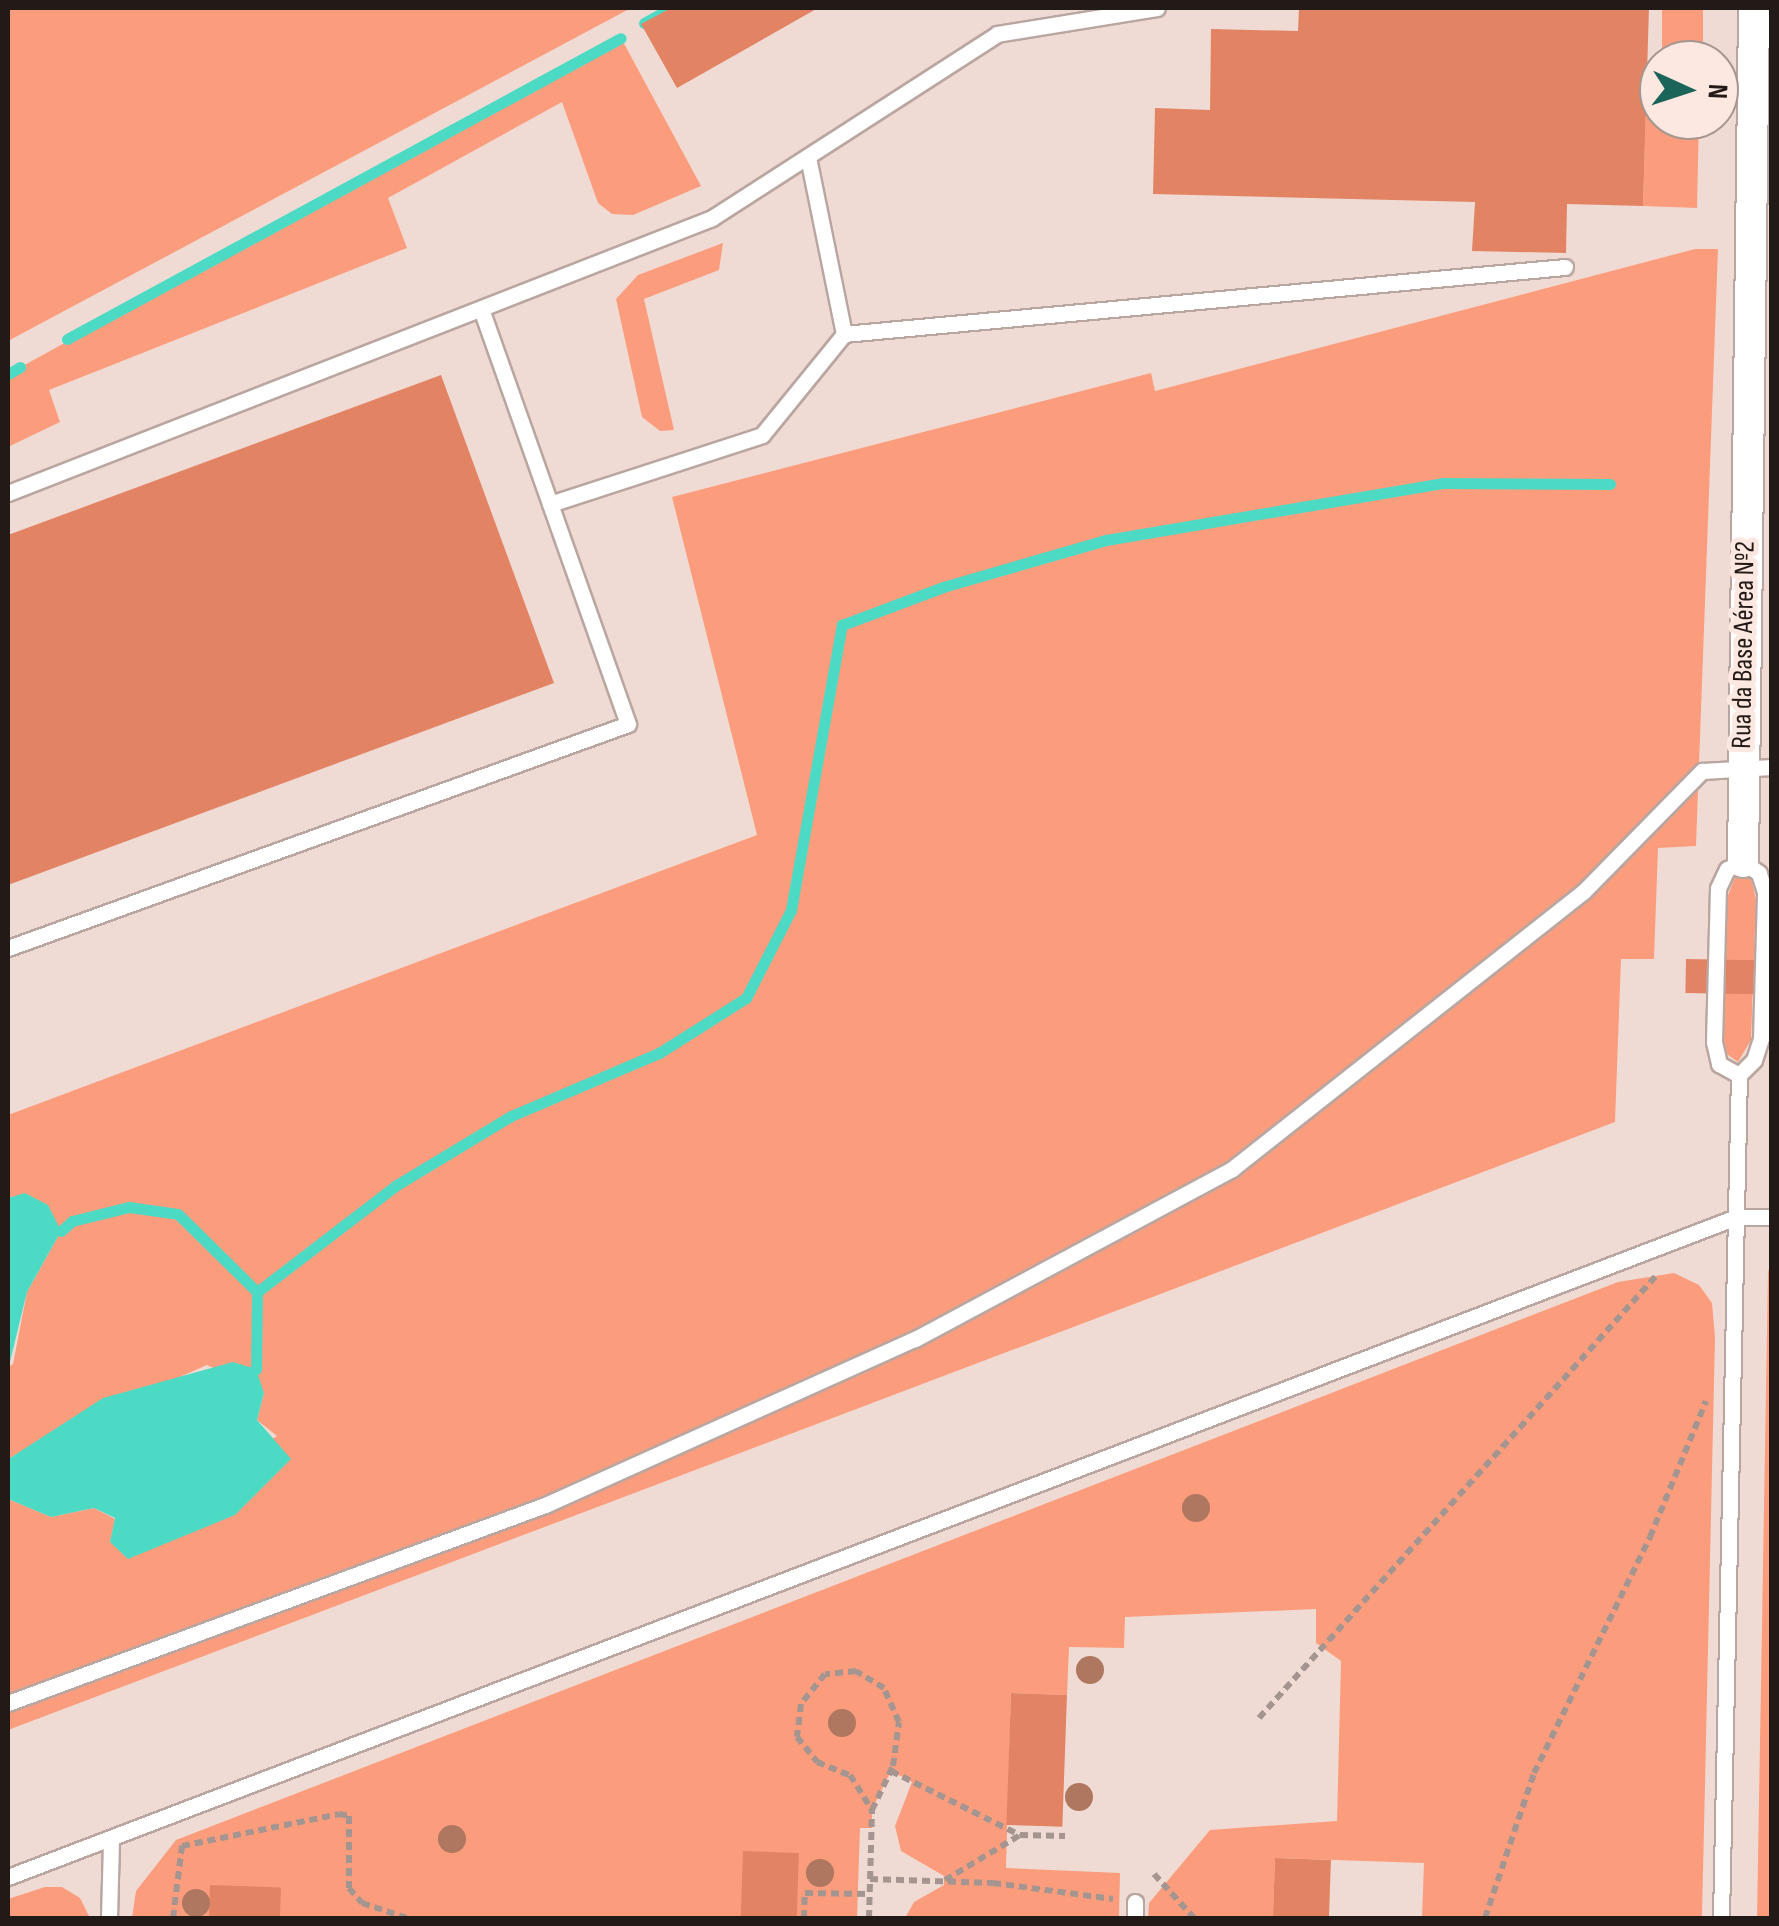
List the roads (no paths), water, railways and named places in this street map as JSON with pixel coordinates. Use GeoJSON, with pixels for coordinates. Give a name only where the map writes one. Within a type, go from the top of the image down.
{"type":"FeatureCollection","features":[{"type":"Feature","properties":{"kind":"street","name":"Rua da Base Aérea Nº2"},"geometry":{"type":"LineString","coordinates":[[1743,862],[1757,767],[1754,8]]}},
{"type":"Feature","properties":{"kind":"lane"},"geometry":{"type":"LineString","coordinates":[[8,492],[482,311],[712,218],[997,34],[1157,8]]}},
{"type":"Feature","properties":{"kind":"lane"},"geometry":{"type":"LineString","coordinates":[[808,157],[844,334]]}},
{"type":"Feature","properties":{"kind":"lane"},"geometry":{"type":"LineString","coordinates":[[550,504],[762,435],[844,334],[1565,267]]}},
{"type":"Feature","properties":{"kind":"lane"},"geometry":{"type":"LineString","coordinates":[[8,948],[628,724],[482,311]]}},
{"type":"Feature","properties":{"kind":"lane"},"geometry":{"type":"LineString","coordinates":[[8,1703],[546,1505],[914,1339],[1232,1168],[1583,892],[1702,771],[1757,767]]}},
{"type":"Feature","properties":{"kind":"lane"},"geometry":{"type":"LineString","coordinates":[[1721,1918],[1739,1075],[1754,1060],[1761,1038],[1765,892],[1759,873],[1743,862],[1727,869],[1718,888],[1714,1042],[1719,1064],[1739,1075]]}},
{"type":"Feature","properties":{"kind":"lane"},"geometry":{"type":"LineString","coordinates":[[8,1877],[111,1842],[1690,1234],[1736,1217],[1772,1217]]}},
{"type":"Feature","properties":{"kind":"lane"},"geometry":{"type":"LineString","coordinates":[[110,1918],[111,1842]]}},
{"type":"Feature","properties":{"kind":"water"},"geometry":{"type":"Polygon","coordinates":[[[25,1193],[48,1205],[61,1231],[27,1292],[8,1370],[8,1198],[25,1193]]]}},
{"type":"Feature","properties":{"kind":"water"},"geometry":{"type":"Polygon","coordinates":[[[233,1362],[256,1369],[264,1393],[257,1420],[291,1459],[235,1515],[128,1559],[110,1542],[115,1518],[94,1508],[51,1517],[8,1499],[10,1458],[103,1398],[233,1362]]]}},
{"type":"Feature","properties":{"kind":"waterway"},"geometry":{"type":"LineString","coordinates":[[644,23],[671,8]]}},
{"type":"Feature","properties":{"kind":"waterway"},"geometry":{"type":"LineString","coordinates":[[67,339],[621,38]]}},
{"type":"Feature","properties":{"kind":"waterway"},"geometry":{"type":"LineString","coordinates":[[8,374],[20,367]]}},
{"type":"Feature","properties":{"kind":"waterway"},"geometry":{"type":"LineString","coordinates":[[257,1292],[395,1186],[511,1116],[659,1053],[746,998],[791,910],[842,625],[943,587],[1106,540],[1442,483],[1610,484]]}},
{"type":"Feature","properties":{"kind":"waterway"},"geometry":{"type":"LineString","coordinates":[[61,1231],[72,1221],[129,1207],[178,1214],[257,1292],[256,1369]]}}]}
